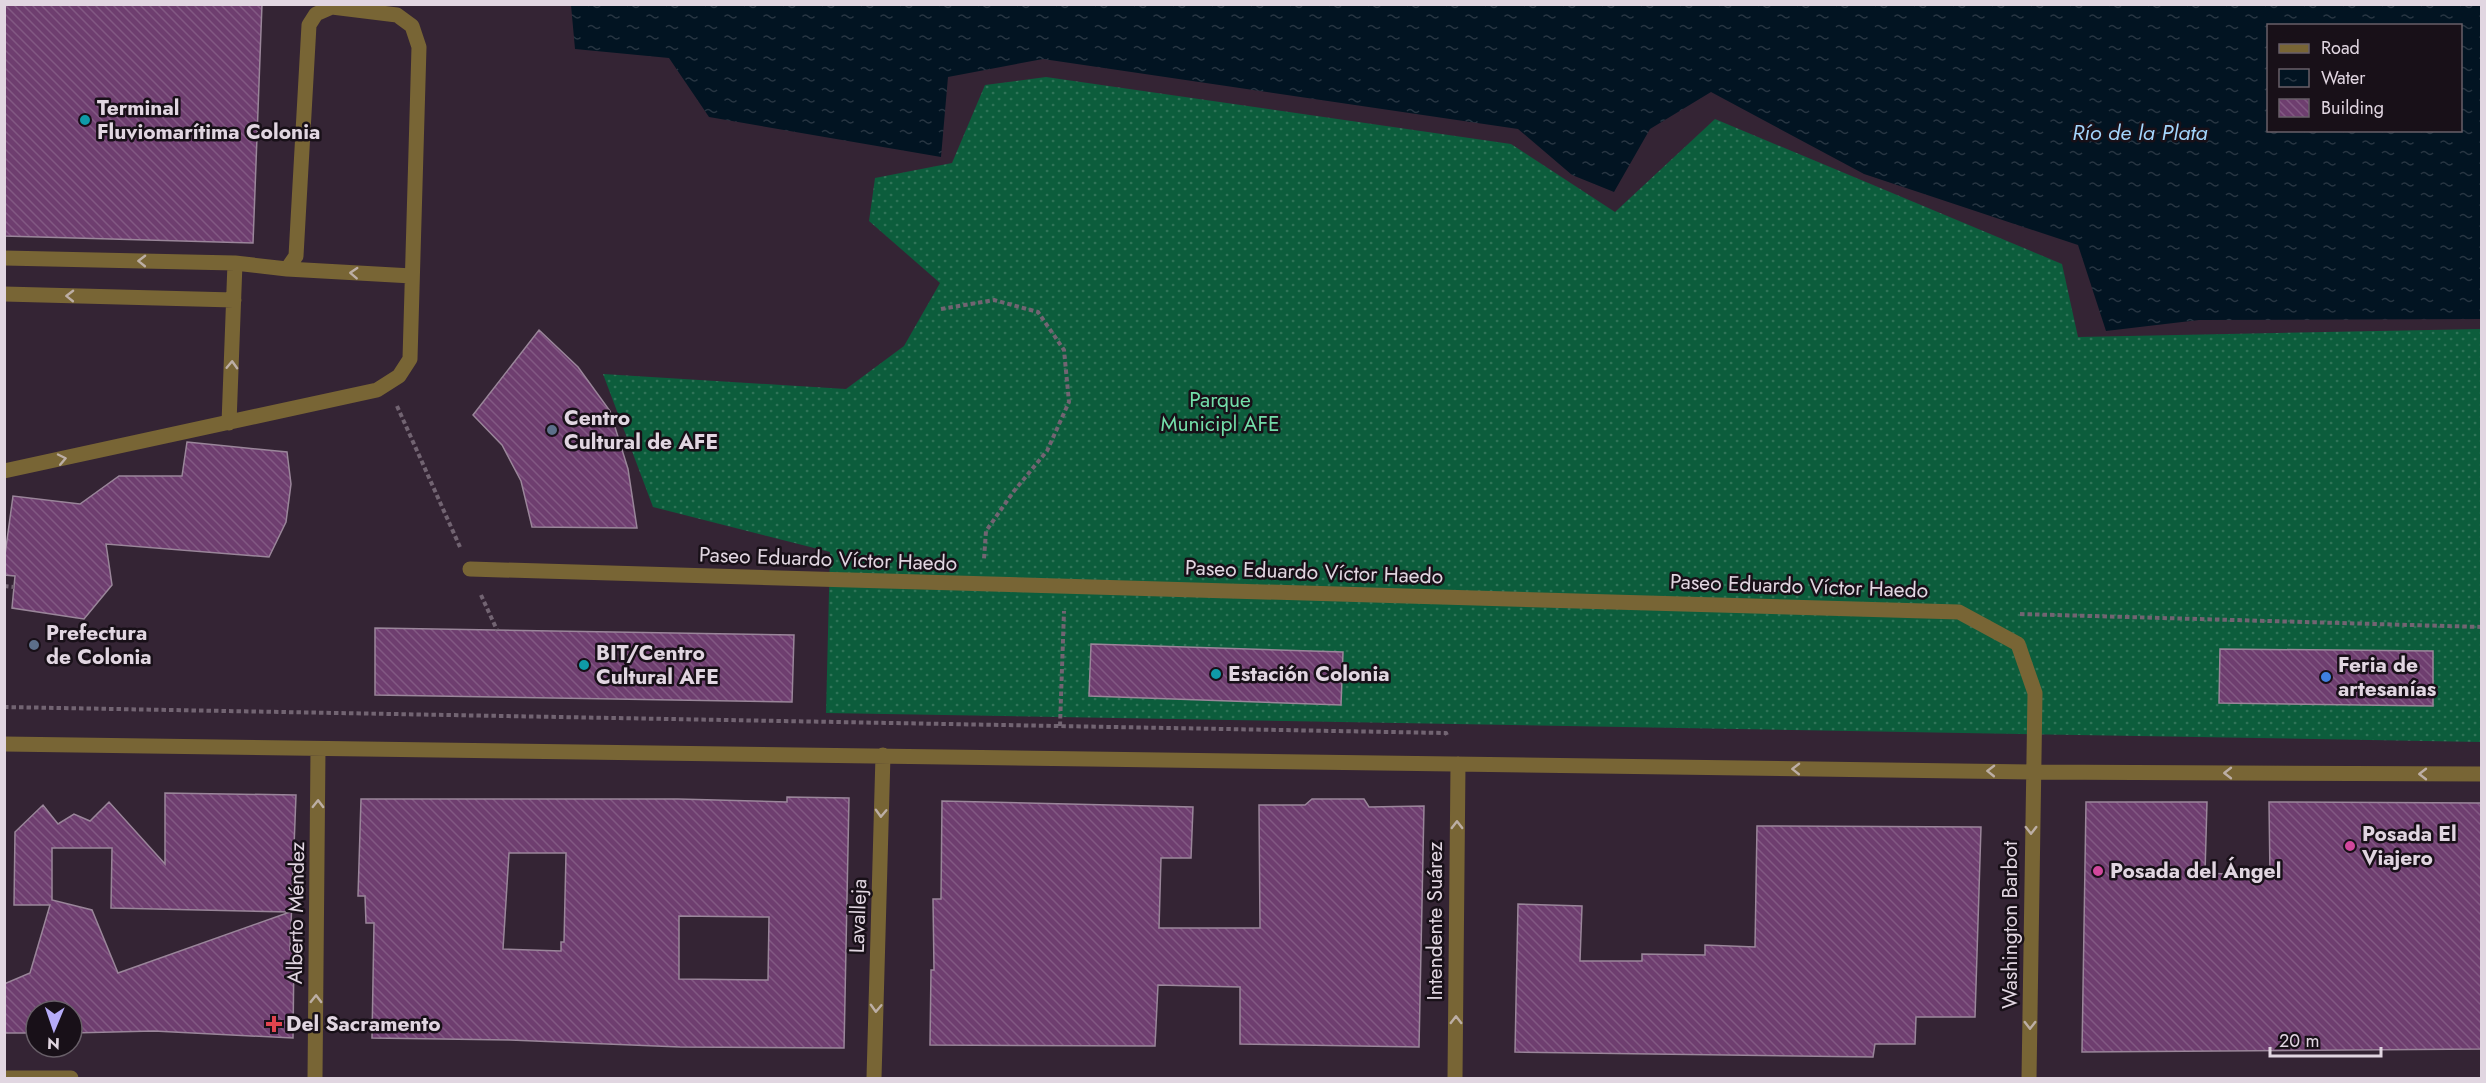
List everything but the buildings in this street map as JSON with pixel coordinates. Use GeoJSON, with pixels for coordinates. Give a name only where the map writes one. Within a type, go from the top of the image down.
{"type":"FeatureCollection","features":[{"type":"Feature","properties":{"kind":"street"},"geometry":{"type":"LineString","coordinates":[[4,471],[376,390],[399,376],[410,358],[419,47],[412,26],[397,15],[332,7],[315,14],[309,25],[296,256],[287,269]]}},
{"type":"Feature","properties":{"kind":"street"},"geometry":{"type":"LineString","coordinates":[[4,258],[235,264],[412,276]]}},
{"type":"Feature","properties":{"kind":"street"},"geometry":{"type":"LineString","coordinates":[[229,423],[235,264]]}},
{"type":"Feature","properties":{"kind":"street"},"geometry":{"type":"LineString","coordinates":[[4,294],[234,300]]}},
{"type":"Feature","properties":{"kind":"street","name":"Paseo Eduardo Víctor Haedo"},"geometry":{"type":"LineString","coordinates":[[470,569],[1959,612],[2018,644],[2035,693],[2032,772]]}},
{"type":"Feature","properties":{"kind":"street"},"geometry":{"type":"LineString","coordinates":[[4,744],[2032,772],[2481,774]]}},
{"type":"Feature","properties":{"kind":"street","name":"Alberto Méndez"},"geometry":{"type":"LineString","coordinates":[[315,1078],[318,748]]}},
{"type":"Feature","properties":{"kind":"street","name":"Lavalleja"},"geometry":{"type":"LineString","coordinates":[[874,1078],[883,755]]}},
{"type":"Feature","properties":{"kind":"street","name":"Intendente Suárez"},"geometry":{"type":"LineString","coordinates":[[1455,1078],[1458,764]]}},
{"type":"Feature","properties":{"kind":"street","name":"Washington Barbot"},"geometry":{"type":"LineString","coordinates":[[2029,1078],[2032,772]]}},
{"type":"Feature","properties":{"kind":"street"},"geometry":{"type":"LineString","coordinates":[[4,1077],[71,1078]]}},
{"type":"Feature","properties":{"kind":"path"},"geometry":{"type":"LineString","coordinates":[[941,309],[994,300],[1038,312],[1064,350],[1069,402],[1047,451],[1014,491],[986,531],[982,584]]}},
{"type":"Feature","properties":{"kind":"path"},"geometry":{"type":"LineString","coordinates":[[387,384],[497,630]]}},
{"type":"Feature","properties":{"kind":"path"},"geometry":{"type":"LineString","coordinates":[[4,586],[14,587]]}},
{"type":"Feature","properties":{"kind":"path"},"geometry":{"type":"LineString","coordinates":[[1060,758],[1065,586]]}},
{"type":"Feature","properties":{"kind":"path"},"geometry":{"type":"LineString","coordinates":[[2019,614],[2481,627]]}},
{"type":"Feature","properties":{"kind":"path"},"geometry":{"type":"LineString","coordinates":[[4,707],[1446,733],[1458,764]]}},
{"type":"Feature","properties":{"kind":"green space","name":"Parque Municipl AFE"},"geometry":{"type":"Polygon","coordinates":[[[1046,77],[1511,144],[1615,212],[1715,119],[2062,264],[2078,337],[2481,329],[2481,742],[826,713],[830,552],[653,507],[603,374],[846,389],[904,346],[940,283],[869,221],[875,178],[952,163],[985,85],[1046,77]]]}},
{"type":"Feature","properties":{"kind":"water","name":"Río de la Plata"},"geometry":{"type":"Polygon","coordinates":[[[571,5],[2481,5],[2481,319],[2199,320],[2106,331],[2078,245],[1864,174],[1711,92],[1650,129],[1614,192],[1572,175],[1518,129],[1043,59],[948,77],[941,157],[709,117],[669,58],[575,49],[571,5]]]}},
{"type":"Feature","properties":{"kind":"place","name":"Terminal Fluviomarítima Colonia"},"geometry":{"type":"Point","coordinates":[85,120]}},
{"type":"Feature","properties":{"kind":"place","name":"Centro Cultural de AFE"},"geometry":{"type":"Point","coordinates":[552,430]}},
{"type":"Feature","properties":{"kind":"place","name":"Prefectura de Colonia"},"geometry":{"type":"Point","coordinates":[34,645]}},
{"type":"Feature","properties":{"kind":"place","name":"BIT/Centro Cultural AFE"},"geometry":{"type":"Point","coordinates":[584,665]}},
{"type":"Feature","properties":{"kind":"place","name":"Estación Colonia"},"geometry":{"type":"Point","coordinates":[1216,674]}},
{"type":"Feature","properties":{"kind":"place","name":"Feria de artesanías"},"geometry":{"type":"Point","coordinates":[2326,677]}},
{"type":"Feature","properties":{"kind":"place","name":"Posada El Viajero"},"geometry":{"type":"Point","coordinates":[2350,846]}},
{"type":"Feature","properties":{"kind":"place","name":"Posada del Ángel"},"geometry":{"type":"Point","coordinates":[2098,871]}},
{"type":"Feature","properties":{"kind":"place","name":"Del Sacramento"},"geometry":{"type":"Point","coordinates":[274,1024]}}]}
